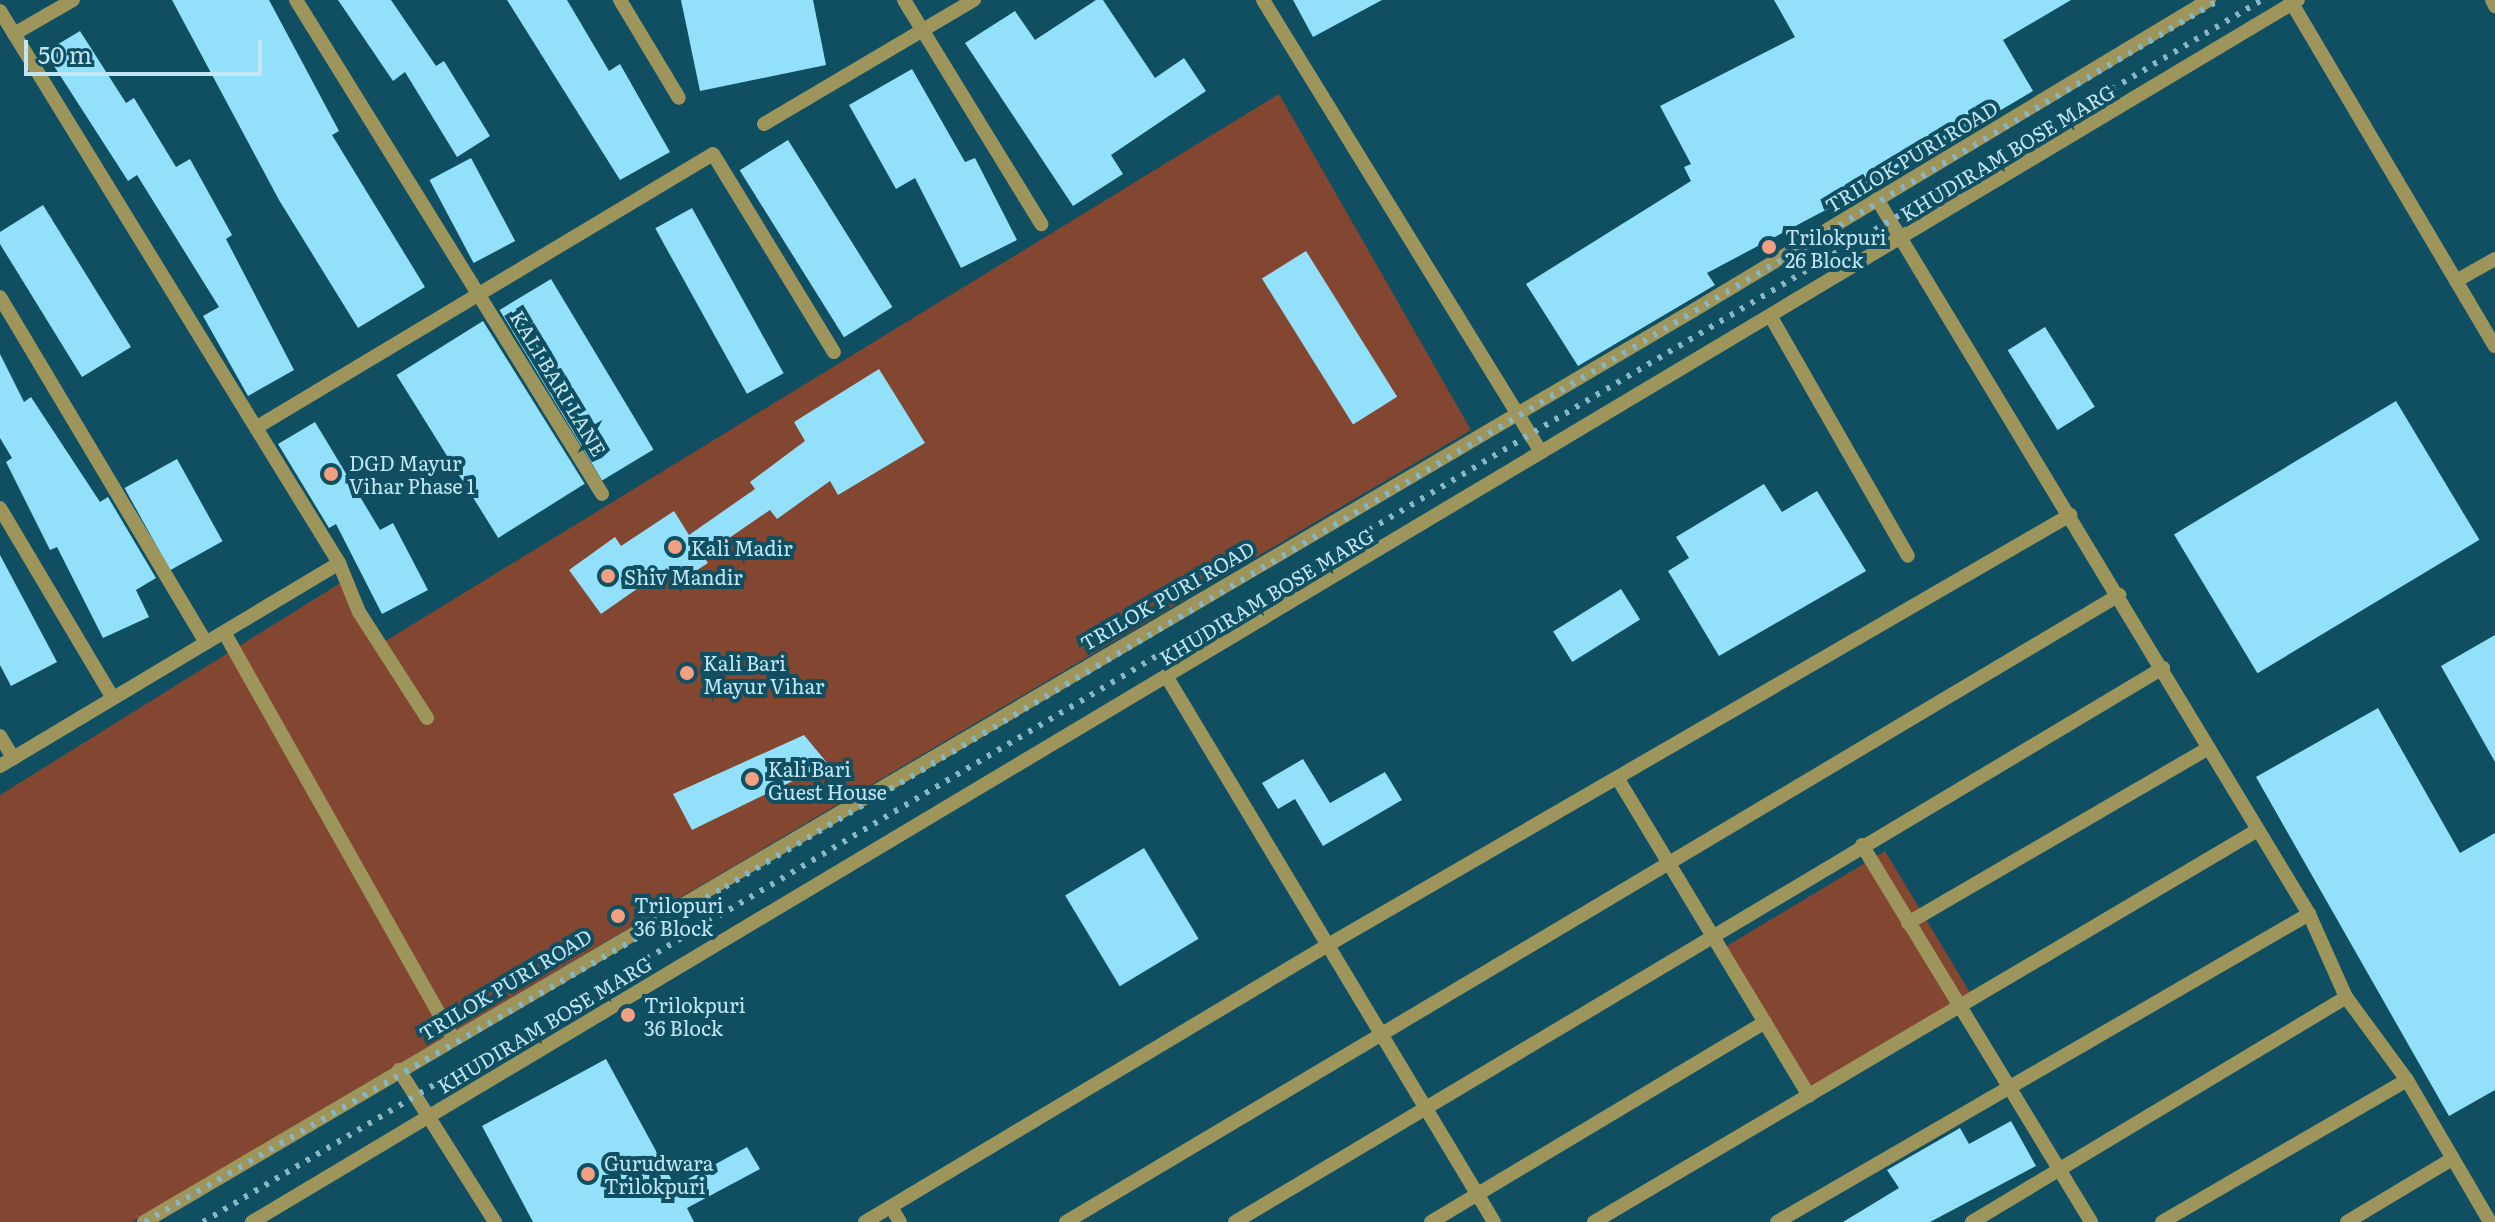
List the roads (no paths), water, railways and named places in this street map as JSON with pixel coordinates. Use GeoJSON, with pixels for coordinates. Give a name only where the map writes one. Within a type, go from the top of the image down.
{"type":"FeatureCollection","features":[{"type":"Feature","properties":{"kind":"street"},"geometry":{"type":"LineString","coordinates":[[14,34],[73,0]]}},
{"type":"Feature","properties":{"kind":"street","name":"KALI BARI LANE"},"geometry":{"type":"LineString","coordinates":[[296,0],[481,293],[602,494]]}},
{"type":"Feature","properties":{"kind":"street"},"geometry":{"type":"LineString","coordinates":[[620,0],[679,98]]}},
{"type":"Feature","properties":{"kind":"street"},"geometry":{"type":"LineString","coordinates":[[904,0],[1041,224]]}},
{"type":"Feature","properties":{"kind":"street"},"geometry":{"type":"LineString","coordinates":[[764,124],[974,0]]}},
{"type":"Feature","properties":{"kind":"street"},"geometry":{"type":"LineString","coordinates":[[1263,0],[1541,452]]}},
{"type":"Feature","properties":{"kind":"street","name":"TRILOK PURI ROAD"},"geometry":{"type":"LineString","coordinates":[[144,1222],[1516,414],[2209,0]]}},
{"type":"Feature","properties":{"kind":"street"},"geometry":{"type":"LineString","coordinates":[[2492,0],[2495,6]]}},
{"type":"Feature","properties":{"kind":"street"},"geometry":{"type":"LineString","coordinates":[[2294,1],[2495,346]]}},
{"type":"Feature","properties":{"kind":"street","name":"KHUDIRAM BOSE MARG"},"geometry":{"type":"LineString","coordinates":[[252,1222],[1168,679],[2294,1]]}},
{"type":"Feature","properties":{"kind":"street"},"geometry":{"type":"LineString","coordinates":[[0,11],[257,427],[339,563],[359,612],[427,718]]}},
{"type":"Feature","properties":{"kind":"street"},"geometry":{"type":"LineString","coordinates":[[257,427],[713,154],[834,352]]}},
{"type":"Feature","properties":{"kind":"street"},"geometry":{"type":"LineString","coordinates":[[1877,199],[2163,668],[2256,831],[2309,914],[2346,997],[2407,1080],[2490,1222]]}},
{"type":"Feature","properties":{"kind":"street"},"geometry":{"type":"LineString","coordinates":[[2456,281],[2495,259]]}},
{"type":"Feature","properties":{"kind":"street"},"geometry":{"type":"LineString","coordinates":[[0,297],[206,642]]}},
{"type":"Feature","properties":{"kind":"street"},"geometry":{"type":"LineString","coordinates":[[1771,317],[1908,556]]}},
{"type":"Feature","properties":{"kind":"street"},"geometry":{"type":"LineString","coordinates":[[0,508],[112,697]]}},
{"type":"Feature","properties":{"kind":"street"},"geometry":{"type":"LineString","coordinates":[[865,1222],[1328,945],[2070,515]]}},
{"type":"Feature","properties":{"kind":"street"},"geometry":{"type":"LineString","coordinates":[[0,736],[6,762],[339,563]]}},
{"type":"Feature","properties":{"kind":"street"},"geometry":{"type":"LineString","coordinates":[[1066,1222],[1382,1031],[2119,595]]}},
{"type":"Feature","properties":{"kind":"street"},"geometry":{"type":"LineString","coordinates":[[224,632],[453,1038]]}},
{"type":"Feature","properties":{"kind":"street"},"geometry":{"type":"LineString","coordinates":[[1235,1222],[2163,668]]}},
{"type":"Feature","properties":{"kind":"street"},"geometry":{"type":"LineString","coordinates":[[1168,679],[1494,1222]]}},
{"type":"Feature","properties":{"kind":"street"},"geometry":{"type":"LineString","coordinates":[[1908,923],[2207,749]]}},
{"type":"Feature","properties":{"kind":"street"},"geometry":{"type":"LineString","coordinates":[[1618,779],[1809,1096]]}},
{"type":"Feature","properties":{"kind":"street"},"geometry":{"type":"LineString","coordinates":[[1594,1222],[2256,831]]}},
{"type":"Feature","properties":{"kind":"street"},"geometry":{"type":"LineString","coordinates":[[1862,845],[2091,1222]]}},
{"type":"Feature","properties":{"kind":"street"},"geometry":{"type":"LineString","coordinates":[[1777,1222],[2309,914]]}},
{"type":"Feature","properties":{"kind":"street"},"geometry":{"type":"LineString","coordinates":[[1972,1222],[2346,997]]}},
{"type":"Feature","properties":{"kind":"street"},"geometry":{"type":"LineString","coordinates":[[1431,1222],[1765,1022]]}},
{"type":"Feature","properties":{"kind":"street"},"geometry":{"type":"LineString","coordinates":[[399,1070],[495,1222]]}},
{"type":"Feature","properties":{"kind":"street"},"geometry":{"type":"LineString","coordinates":[[2162,1222],[2407,1080]]}},
{"type":"Feature","properties":{"kind":"street"},"geometry":{"type":"LineString","coordinates":[[2347,1222],[2452,1159]]}},
{"type":"Feature","properties":{"kind":"street"},"geometry":{"type":"LineString","coordinates":[[891,1207],[900,1222]]}},
{"type":"Feature","properties":{"kind":"railway"},"geometry":{"type":"LineString","coordinates":[[145,1222],[725,887],[2219,0]]}},
{"type":"Feature","properties":{"kind":"railway"},"geometry":{"type":"LineString","coordinates":[[203,1222],[2262,0]]}},
{"type":"Feature","properties":{"kind":"place","name":"Trilokpuri 26 Block"},"geometry":{"type":"Point","coordinates":[1769,247]}},
{"type":"Feature","properties":{"kind":"place","name":"DGD Mayur Vihar Phase 1"},"geometry":{"type":"Point","coordinates":[331,474]}},
{"type":"Feature","properties":{"kind":"place","name":"Kali Madir"},"geometry":{"type":"Point","coordinates":[675,547]}},
{"type":"Feature","properties":{"kind":"place","name":"Shiv Mandir"},"geometry":{"type":"Point","coordinates":[608,576]}},
{"type":"Feature","properties":{"kind":"place","name":"Kali Bari Mayur Vihar"},"geometry":{"type":"Point","coordinates":[687,673]}},
{"type":"Feature","properties":{"kind":"place","name":"Kali Bari Guest House"},"geometry":{"type":"Point","coordinates":[752,779]}},
{"type":"Feature","properties":{"kind":"place","name":"Trilopuri 36 Block"},"geometry":{"type":"Point","coordinates":[618,916]}},
{"type":"Feature","properties":{"kind":"place","name":"Trilokpuri 36 Block"},"geometry":{"type":"Point","coordinates":[628,1015]}},
{"type":"Feature","properties":{"kind":"place","name":"Gurudwara Trilokpuri"},"geometry":{"type":"Point","coordinates":[588,1174]}}]}
